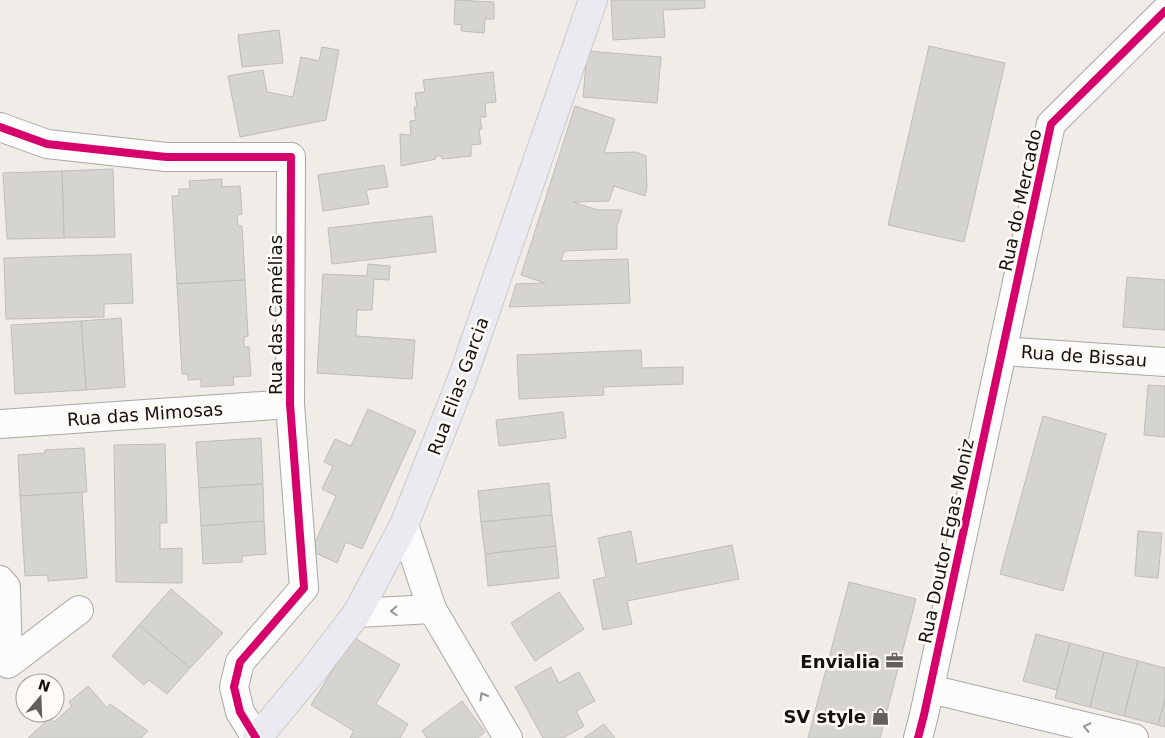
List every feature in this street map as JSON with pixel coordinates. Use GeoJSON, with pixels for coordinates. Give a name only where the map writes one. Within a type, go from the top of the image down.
{"type":"FeatureCollection","features":[{"type":"Feature","properties":{"kind":"main road","name":"Rua Elias Garcia"},"geometry":{"type":"LineString","coordinates":[[257,738],[312,672],[357,613],[404,525],[462,380],[593,0]]}},
{"type":"Feature","properties":{"kind":"street","name":"Rua do Mercado"},"geometry":{"type":"LineString","coordinates":[[1002,351],[1051,124],[1165,10]]}},
{"type":"Feature","properties":{"kind":"street","name":"Rua das Camélias"},"geometry":{"type":"LineString","coordinates":[[0,127],[47,144],[166,158],[291,157],[290,404],[304,588],[240,662],[234,687],[240,712],[257,738]]}},
{"type":"Feature","properties":{"kind":"street","name":"Rua de Bissau"},"geometry":{"type":"LineString","coordinates":[[1002,351],[1165,362]]}},
{"type":"Feature","properties":{"kind":"street","name":"Rua Doutor Egas Moniz"},"geometry":{"type":"LineString","coordinates":[[918,738],[1002,351]]}},
{"type":"Feature","properties":{"kind":"street","name":"Rua das Mimosas"},"geometry":{"type":"LineString","coordinates":[[0,424],[290,404]]}},
{"type":"Feature","properties":{"kind":"street"},"geometry":{"type":"LineString","coordinates":[[404,525],[432,609],[508,738]]}},
{"type":"Feature","properties":{"kind":"street"},"geometry":{"type":"LineString","coordinates":[[0,580],[6,587],[8,664],[79,610]]}},
{"type":"Feature","properties":{"kind":"street"},"geometry":{"type":"LineString","coordinates":[[357,613],[432,609]]}},
{"type":"Feature","properties":{"kind":"street"},"geometry":{"type":"LineString","coordinates":[[930,689],[1134,738]]}},
{"type":"Feature","properties":{"kind":"building"},"geometry":{"type":"Polygon","coordinates":[[[455,0],[494,2],[494,19],[485,19],[484,33],[461,31],[462,25],[454,24],[455,0]]]}},
{"type":"Feature","properties":{"kind":"building"},"geometry":{"type":"Polygon","coordinates":[[[611,0],[705,0],[705,8],[663,10],[665,37],[613,40],[611,0]]]}},
{"type":"Feature","properties":{"kind":"building"},"geometry":{"type":"Polygon","coordinates":[[[279,30],[283,63],[242,67],[238,35],[279,30]]]}},
{"type":"Feature","properties":{"kind":"building"},"geometry":{"type":"Polygon","coordinates":[[[929,46],[1005,63],[964,242],[888,225],[929,46]]]}},
{"type":"Feature","properties":{"kind":"building"},"geometry":{"type":"Polygon","coordinates":[[[322,47],[339,50],[326,120],[240,137],[228,76],[263,70],[267,92],[293,97],[301,57],[319,61],[322,47]]]}},
{"type":"Feature","properties":{"kind":"building"},"geometry":{"type":"Polygon","coordinates":[[[587,51],[661,57],[657,103],[583,97],[587,51]]]}},
{"type":"Feature","properties":{"kind":"building"},"geometry":{"type":"Polygon","coordinates":[[[493,72],[496,102],[485,103],[486,117],[480,117],[482,129],[479,130],[481,144],[471,145],[471,156],[442,159],[441,156],[435,156],[436,159],[401,166],[400,134],[411,135],[410,121],[416,120],[414,107],[417,107],[415,93],[425,92],[423,80],[493,72]]]}},
{"type":"Feature","properties":{"kind":"building"},"geometry":{"type":"Polygon","coordinates":[[[575,106],[615,119],[604,153],[636,152],[646,156],[647,188],[645,196],[614,186],[609,201],[573,202],[598,210],[622,210],[617,226],[617,249],[564,251],[561,261],[628,259],[630,303],[509,307],[516,284],[545,283],[521,275],[575,106]]]}},
{"type":"Feature","properties":{"kind":"building"},"geometry":{"type":"Polygon","coordinates":[[[384,165],[388,187],[366,190],[369,204],[323,211],[318,175],[384,165]]]}},
{"type":"Feature","properties":{"kind":"building"},"geometry":{"type":"Polygon","coordinates":[[[113,169],[115,237],[64,238],[62,171],[113,169]]]}},
{"type":"Feature","properties":{"kind":"building"},"geometry":{"type":"Polygon","coordinates":[[[62,171],[64,238],[7,239],[3,173],[62,171]]]}},
{"type":"Feature","properties":{"kind":"building"},"geometry":{"type":"Polygon","coordinates":[[[222,179],[222,187],[240,186],[242,214],[237,215],[238,226],[242,226],[245,280],[177,284],[172,196],[179,196],[179,189],[190,189],[189,181],[222,179]]]}},
{"type":"Feature","properties":{"kind":"building"},"geometry":{"type":"Polygon","coordinates":[[[432,216],[436,252],[332,264],[328,228],[432,216]]]}},
{"type":"Feature","properties":{"kind":"building"},"geometry":{"type":"Polygon","coordinates":[[[131,254],[133,303],[104,304],[104,317],[6,319],[4,258],[131,254]]]}},
{"type":"Feature","properties":{"kind":"building"},"geometry":{"type":"Polygon","coordinates":[[[368,264],[390,266],[389,280],[374,279],[372,310],[357,310],[356,336],[415,340],[412,379],[317,373],[323,274],[367,276],[368,264]]]}},
{"type":"Feature","properties":{"kind":"building"},"geometry":{"type":"Polygon","coordinates":[[[1127,277],[1165,280],[1165,330],[1123,327],[1127,277]]]}},
{"type":"Feature","properties":{"kind":"building"},"geometry":{"type":"Polygon","coordinates":[[[245,280],[248,336],[244,337],[244,347],[249,347],[251,376],[233,377],[234,385],[201,387],[201,379],[188,380],[188,374],[182,374],[177,284],[245,280]]]}},
{"type":"Feature","properties":{"kind":"building"},"geometry":{"type":"Polygon","coordinates":[[[121,318],[125,387],[86,390],[81,321],[121,318]]]}},
{"type":"Feature","properties":{"kind":"building"},"geometry":{"type":"Polygon","coordinates":[[[81,321],[86,390],[15,394],[11,325],[81,321]]]}},
{"type":"Feature","properties":{"kind":"building"},"geometry":{"type":"Polygon","coordinates":[[[641,350],[642,368],[683,367],[683,384],[603,387],[604,395],[519,399],[517,355],[641,350]]]}},
{"type":"Feature","properties":{"kind":"building"},"geometry":{"type":"Polygon","coordinates":[[[1148,385],[1165,386],[1165,437],[1144,435],[1148,385]]]}},
{"type":"Feature","properties":{"kind":"building"},"geometry":{"type":"Polygon","coordinates":[[[368,409],[416,431],[362,549],[346,542],[337,563],[311,551],[336,496],[322,489],[333,466],[324,462],[335,439],[351,446],[368,409]]]}},
{"type":"Feature","properties":{"kind":"building"},"geometry":{"type":"Polygon","coordinates":[[[563,412],[566,438],[499,446],[496,420],[563,412]]]}},
{"type":"Feature","properties":{"kind":"building"},"geometry":{"type":"Polygon","coordinates":[[[1043,416],[1106,434],[1063,591],[1000,574],[1043,416]]]}},
{"type":"Feature","properties":{"kind":"building"},"geometry":{"type":"Polygon","coordinates":[[[261,438],[263,484],[199,488],[196,442],[261,438]]]}},
{"type":"Feature","properties":{"kind":"building"},"geometry":{"type":"Polygon","coordinates":[[[165,444],[167,523],[160,523],[160,549],[182,548],[182,583],[116,582],[114,445],[165,444]]]}},
{"type":"Feature","properties":{"kind":"building"},"geometry":{"type":"Polygon","coordinates":[[[84,448],[87,492],[20,496],[18,455],[45,453],[45,450],[84,448]]]}},
{"type":"Feature","properties":{"kind":"building"},"geometry":{"type":"Polygon","coordinates":[[[549,483],[552,515],[481,522],[478,491],[549,483]]]}},
{"type":"Feature","properties":{"kind":"building"},"geometry":{"type":"Polygon","coordinates":[[[263,484],[264,521],[201,526],[199,488],[263,484]]]}},
{"type":"Feature","properties":{"kind":"building"},"geometry":{"type":"Polygon","coordinates":[[[82,492],[87,578],[48,581],[48,575],[25,576],[20,496],[82,492]]]}},
{"type":"Feature","properties":{"kind":"building"},"geometry":{"type":"Polygon","coordinates":[[[552,515],[556,546],[485,554],[481,522],[552,515]]]}},
{"type":"Feature","properties":{"kind":"building"},"geometry":{"type":"Polygon","coordinates":[[[264,521],[266,554],[242,556],[242,562],[203,564],[201,526],[264,521]]]}},
{"type":"Feature","properties":{"kind":"building"},"geometry":{"type":"Polygon","coordinates":[[[631,531],[637,564],[732,545],[739,579],[627,601],[632,624],[603,630],[593,580],[606,577],[598,538],[631,531]]]}},
{"type":"Feature","properties":{"kind":"building"},"geometry":{"type":"Polygon","coordinates":[[[1138,531],[1162,533],[1158,578],[1135,576],[1138,531]]]}},
{"type":"Feature","properties":{"kind":"building"},"geometry":{"type":"Polygon","coordinates":[[[556,546],[559,578],[488,586],[485,554],[556,546]]]}},
{"type":"Feature","properties":{"kind":"building"},"geometry":{"type":"Polygon","coordinates":[[[849,582],[916,599],[880,738],[808,738],[849,582]]]}},
{"type":"Feature","properties":{"kind":"building"},"geometry":{"type":"Polygon","coordinates":[[[171,589],[223,633],[190,668],[139,625],[171,589]]]}},
{"type":"Feature","properties":{"kind":"building"},"geometry":{"type":"Polygon","coordinates":[[[559,592],[584,629],[535,661],[511,623],[559,592]]]}},
{"type":"Feature","properties":{"kind":"building"},"geometry":{"type":"Polygon","coordinates":[[[139,625],[190,668],[167,694],[149,680],[144,685],[112,656],[139,625]]]}},
{"type":"Feature","properties":{"kind":"building"},"geometry":{"type":"Polygon","coordinates":[[[1036,634],[1070,643],[1057,690],[1023,681],[1036,634]]]}},
{"type":"Feature","properties":{"kind":"building"},"geometry":{"type":"Polygon","coordinates":[[[353,637],[400,665],[376,704],[408,724],[400,738],[350,738],[354,731],[311,705],[353,637]]]}},
{"type":"Feature","properties":{"kind":"building"},"geometry":{"type":"Polygon","coordinates":[[[1070,643],[1104,652],[1090,707],[1055,698],[1070,643]]]}},
{"type":"Feature","properties":{"kind":"building"},"geometry":{"type":"Polygon","coordinates":[[[1104,652],[1138,661],[1124,716],[1090,707],[1104,652]]]}},
{"type":"Feature","properties":{"kind":"building"},"geometry":{"type":"Polygon","coordinates":[[[1138,661],[1165,668],[1165,699],[1158,725],[1124,716],[1138,661]]]}},
{"type":"Feature","properties":{"kind":"building"},"geometry":{"type":"Polygon","coordinates":[[[551,667],[559,683],[579,672],[595,701],[576,711],[584,726],[563,738],[543,738],[515,687],[551,667]]]}},
{"type":"Feature","properties":{"kind":"building"},"geometry":{"type":"Polygon","coordinates":[[[88,686],[107,708],[110,704],[148,731],[141,738],[28,738],[44,723],[65,723],[65,712],[72,706],[69,702],[88,686]]]}},
{"type":"Feature","properties":{"kind":"building"},"geometry":{"type":"Polygon","coordinates":[[[1165,699],[1165,727],[1158,725],[1165,699]]]}},
{"type":"Feature","properties":{"kind":"building"},"geometry":{"type":"Polygon","coordinates":[[[462,701],[485,732],[478,738],[427,738],[422,731],[462,701]]]}},
{"type":"Feature","properties":{"kind":"building"},"geometry":{"type":"Polygon","coordinates":[[[604,724],[615,738],[584,738],[604,724]]]}},
{"type":"Feature","properties":{"kind":"cycle path"},"geometry":{"type":"LineString","coordinates":[[918,738],[1051,124],[1165,11]]}},
{"type":"Feature","properties":{"kind":"cycle path"},"geometry":{"type":"LineString","coordinates":[[0,127],[47,144],[166,157],[291,157],[290,404],[304,588],[240,662],[234,687],[240,712],[256,738]]}},
{"type":"Feature","properties":{"kind":"place","name":"Envialia"},"geometry":{"type":"Point","coordinates":[894,661]}},
{"type":"Feature","properties":{"kind":"place","name":"SV style"},"geometry":{"type":"Point","coordinates":[880,716]}}]}
